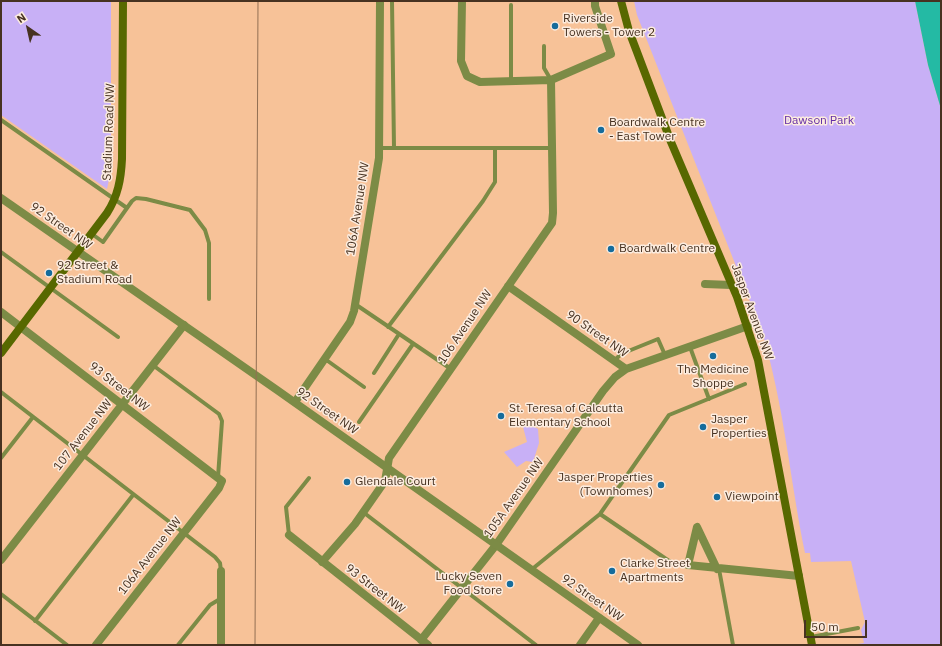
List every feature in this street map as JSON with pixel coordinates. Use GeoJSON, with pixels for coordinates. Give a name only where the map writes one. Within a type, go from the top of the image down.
{"type":"FeatureCollection","features":[{"type":"Feature","properties":{"kind":"main road","name":"Stadium Road NW"},"geometry":{"type":"LineString","coordinates":[[1,353],[79,253],[114,200],[121,180],[123,1]]}},
{"type":"Feature","properties":{"kind":"main road","name":"Jasper Avenue NW"},"geometry":{"type":"LineString","coordinates":[[621,1],[629,31],[671,142],[748,326],[763,381],[812,641]]}},
{"type":"Feature","properties":{"kind":"street","name":"106A Avenue NW"},"geometry":{"type":"LineString","coordinates":[[294,402],[350,322],[355,304],[380,148],[380,1]]}},
{"type":"Feature","properties":{"kind":"street"},"geometry":{"type":"LineString","coordinates":[[462,1],[461,61],[467,76],[480,82],[551,80],[611,54],[595,6],[595,1]]}},
{"type":"Feature","properties":{"kind":"street","name":"106 Avenue NW"},"geometry":{"type":"LineString","coordinates":[[322,562],[363,512],[385,480],[389,458],[552,223],[554,213],[551,80]]}},
{"type":"Feature","properties":{"kind":"street","name":"92 Street NW"},"geometry":{"type":"LineString","coordinates":[[1,198],[387,467],[638,645]]}},
{"type":"Feature","properties":{"kind":"street"},"geometry":{"type":"LineString","coordinates":[[705,284],[731,285]]}},
{"type":"Feature","properties":{"kind":"street","name":"90 Street NW"},"geometry":{"type":"LineString","coordinates":[[508,286],[626,369],[748,326]]}},
{"type":"Feature","properties":{"kind":"street","name":"93 Street NW"},"geometry":{"type":"LineString","coordinates":[[1,312],[220,479]]}},
{"type":"Feature","properties":{"kind":"street","name":"107 Avenue NW"},"geometry":{"type":"LineString","coordinates":[[1,560],[122,404],[154,366],[184,325]]}},
{"type":"Feature","properties":{"kind":"street","name":"105A Avenue NW"},"geometry":{"type":"LineString","coordinates":[[425,643],[463,587],[496,545],[603,391],[615,377],[626,369]]}},
{"type":"Feature","properties":{"kind":"street","name":"106A Avenue NW"},"geometry":{"type":"LineString","coordinates":[[96,645],[219,488],[220,479]]}},
{"type":"Feature","properties":{"kind":"street"},"geometry":{"type":"LineString","coordinates":[[718,569],[697,527],[688,566],[718,569],[799,576]]}},
{"type":"Feature","properties":{"kind":"street","name":"93 Street NW"},"geometry":{"type":"LineString","coordinates":[[289,535],[425,643]]}},
{"type":"Feature","properties":{"kind":"street"},"geometry":{"type":"LineString","coordinates":[[221,571],[221,645]]}},
{"type":"Feature","properties":{"kind":"street"},"geometry":{"type":"LineString","coordinates":[[580,645],[599,618]]}},
{"type":"Feature","properties":{"kind":"lane"},"geometry":{"type":"LineString","coordinates":[[392,1],[394,148]]}},
{"type":"Feature","properties":{"kind":"lane"},"geometry":{"type":"LineString","coordinates":[[511,5],[511,81]]}},
{"type":"Feature","properties":{"kind":"lane"},"geometry":{"type":"LineString","coordinates":[[544,46],[544,68],[551,80]]}},
{"type":"Feature","properties":{"kind":"lane"},"geometry":{"type":"LineString","coordinates":[[1,120],[127,208]]}},
{"type":"Feature","properties":{"kind":"lane"},"geometry":{"type":"LineString","coordinates":[[380,148],[552,148]]}},
{"type":"Feature","properties":{"kind":"lane"},"geometry":{"type":"LineString","coordinates":[[388,327],[483,201],[495,182],[495,148]]}},
{"type":"Feature","properties":{"kind":"lane"},"geometry":{"type":"LineString","coordinates":[[92,234],[103,242],[132,201],[136,198],[146,198],[190,210],[205,230],[209,243],[209,299]]}},
{"type":"Feature","properties":{"kind":"lane"},"geometry":{"type":"LineString","coordinates":[[1,252],[118,337]]}},
{"type":"Feature","properties":{"kind":"lane"},"geometry":{"type":"LineString","coordinates":[[355,304],[451,369]]}},
{"type":"Feature","properties":{"kind":"lane"},"geometry":{"type":"LineString","coordinates":[[374,374],[399,334]]}},
{"type":"Feature","properties":{"kind":"lane"},"geometry":{"type":"LineString","coordinates":[[614,361],[621,354],[658,339],[665,356]]}},
{"type":"Feature","properties":{"kind":"lane"},"geometry":{"type":"LineString","coordinates":[[359,422],[413,344]]}},
{"type":"Feature","properties":{"kind":"lane"},"geometry":{"type":"LineString","coordinates":[[690,347],[709,399]]}},
{"type":"Feature","properties":{"kind":"lane"},"geometry":{"type":"LineString","coordinates":[[325,358],[364,387]]}},
{"type":"Feature","properties":{"kind":"lane"},"geometry":{"type":"LineString","coordinates":[[154,366],[219,414],[222,420],[220,479]]}},
{"type":"Feature","properties":{"kind":"lane"},"geometry":{"type":"LineString","coordinates":[[531,570],[600,514],[669,415],[745,384]]}},
{"type":"Feature","properties":{"kind":"lane"},"geometry":{"type":"LineString","coordinates":[[1,392],[215,558],[220,563],[221,571]]}},
{"type":"Feature","properties":{"kind":"lane"},"geometry":{"type":"LineString","coordinates":[[1,458],[33,417]]}},
{"type":"Feature","properties":{"kind":"lane"},"geometry":{"type":"LineString","coordinates":[[289,535],[286,507],[309,478]]}},
{"type":"Feature","properties":{"kind":"lane"},"geometry":{"type":"LineString","coordinates":[[35,621],[133,494]]}},
{"type":"Feature","properties":{"kind":"lane"},"geometry":{"type":"LineString","coordinates":[[363,512],[463,587],[536,645]]}},
{"type":"Feature","properties":{"kind":"lane"},"geometry":{"type":"LineString","coordinates":[[600,514],[675,565],[688,566]]}},
{"type":"Feature","properties":{"kind":"lane"},"geometry":{"type":"LineString","coordinates":[[718,569],[734,645]]}},
{"type":"Feature","properties":{"kind":"lane"},"geometry":{"type":"LineString","coordinates":[[1,594],[67,645]]}},
{"type":"Feature","properties":{"kind":"lane"},"geometry":{"type":"LineString","coordinates":[[178,645],[210,605],[220,599]]}},
{"type":"Feature","properties":{"kind":"lane"},"geometry":{"type":"LineString","coordinates":[[812,641],[858,628]]}},
{"type":"Feature","properties":{"kind":"green space"},"geometry":{"type":"Polygon","coordinates":[[[1,1],[111,1],[111,170],[107,189],[1,115],[1,1]]]}},
{"type":"Feature","properties":{"kind":"green space","name":"Dawson Park"},"geometry":{"type":"Polygon","coordinates":[[[634,1],[915,1],[928,65],[941,109],[941,645],[852,645],[864,643],[861,630],[865,622],[851,561],[811,562],[810,553],[805,553],[776,387],[762,332],[637,15],[634,1]]]}},
{"type":"Feature","properties":{"kind":"green space"},"geometry":{"type":"Polygon","coordinates":[[[529,424],[538,429],[539,443],[533,462],[526,461],[517,467],[504,452],[527,442],[523,427],[529,424]]]}},
{"type":"Feature","properties":{"kind":"water"},"geometry":{"type":"Polygon","coordinates":[[[915,1],[941,1],[941,109],[928,65],[915,1]]]}},
{"type":"Feature","properties":{"kind":"tram line"},"geometry":{"type":"LineString","coordinates":[[255,645],[258,1]]}},
{"type":"Feature","properties":{"kind":"place","name":"Riverside Towers - Tower 2"},"geometry":{"type":"Point","coordinates":[555,26]}},
{"type":"Feature","properties":{"kind":"place","name":"Boardwalk Centre - East Tower"},"geometry":{"type":"Point","coordinates":[601,130]}},
{"type":"Feature","properties":{"kind":"place","name":"Boardwalk Centre"},"geometry":{"type":"Point","coordinates":[611,249]}},
{"type":"Feature","properties":{"kind":"place","name":"92 Street & Stadium Road"},"geometry":{"type":"Point","coordinates":[49,273]}},
{"type":"Feature","properties":{"kind":"place","name":"The Medicine Shoppe"},"geometry":{"type":"Point","coordinates":[713,356]}},
{"type":"Feature","properties":{"kind":"place","name":"St. Teresa of Calcutta Elementary School"},"geometry":{"type":"Point","coordinates":[501,416]}},
{"type":"Feature","properties":{"kind":"place","name":"Jasper Properties"},"geometry":{"type":"Point","coordinates":[703,427]}},
{"type":"Feature","properties":{"kind":"place","name":"Glendale Court"},"geometry":{"type":"Point","coordinates":[347,482]}},
{"type":"Feature","properties":{"kind":"place","name":"Jasper Properties (Townhomes)"},"geometry":{"type":"Point","coordinates":[661,485]}},
{"type":"Feature","properties":{"kind":"place","name":"Viewpoint"},"geometry":{"type":"Point","coordinates":[717,497]}},
{"type":"Feature","properties":{"kind":"place","name":"Clarke Street Apartments"},"geometry":{"type":"Point","coordinates":[612,571]}},
{"type":"Feature","properties":{"kind":"place","name":"Lucky Seven Food Store"},"geometry":{"type":"Point","coordinates":[510,584]}}]}
